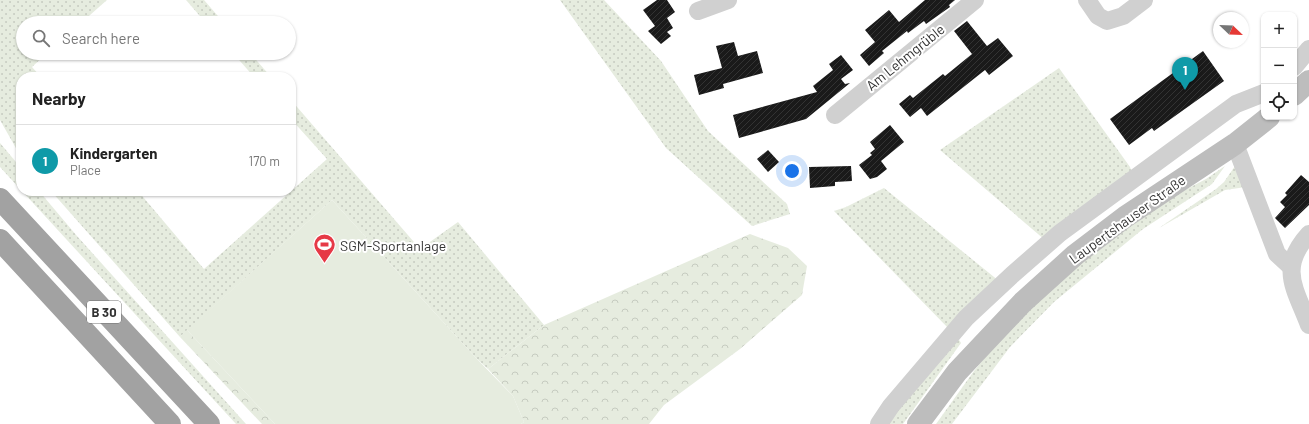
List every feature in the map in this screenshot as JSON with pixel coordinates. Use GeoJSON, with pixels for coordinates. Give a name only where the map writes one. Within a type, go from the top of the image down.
{"type":"FeatureCollection","features":[{"type":"Feature","properties":{"kind":"highway","name":"B 30"},"geometry":{"type":"LineString","coordinates":[[0,199],[209,424]]}},
{"type":"Feature","properties":{"kind":"highway","name":"B 30"},"geometry":{"type":"LineString","coordinates":[[0,240],[170,424]]}},
{"type":"Feature","properties":{"kind":"main road"},"geometry":{"type":"LineString","coordinates":[[1297,93],[1309,81]]}},
{"type":"Feature","properties":{"kind":"main road","name":"Laupertshauser Straße"},"geometry":{"type":"LineString","coordinates":[[918,424],[957,372],[1023,302],[1075,255],[1125,217],[1235,144],[1265,120]]}},
{"type":"Feature","properties":{"kind":"street"},"geometry":{"type":"LineString","coordinates":[[698,11],[728,0]]}},
{"type":"Feature","properties":{"kind":"street","name":"Am Lehmgrüble"},"geometry":{"type":"LineString","coordinates":[[835,115],[975,0]]}},
{"type":"Feature","properties":{"kind":"street"},"geometry":{"type":"LineString","coordinates":[[1087,0],[1098,16],[1107,21],[1123,16],[1144,0]]}},
{"type":"Feature","properties":{"kind":"street"},"geometry":{"type":"LineString","coordinates":[[1297,63],[1309,49]]}},
{"type":"Feature","properties":{"kind":"street"},"geometry":{"type":"LineString","coordinates":[[880,424],[891,406],[966,318],[1060,232],[1236,104],[1261,94]]}},
{"type":"Feature","properties":{"kind":"street"},"geometry":{"type":"LineString","coordinates":[[1235,144],[1277,254],[1290,266]]}},
{"type":"Feature","properties":{"kind":"street"},"geometry":{"type":"LineString","coordinates":[[1309,234],[1294,255],[1290,266],[1292,281],[1309,324]]}},
{"type":"Feature","properties":{"kind":"green space"},"geometry":{"type":"Polygon","coordinates":[[[0,0],[107,0],[89,16],[16,16],[16,60],[40,60],[32,67],[36,72],[16,72],[16,148],[0,120],[0,0]]]}},
{"type":"Feature","properties":{"kind":"green space"},"geometry":{"type":"Polygon","coordinates":[[[186,0],[204,0],[218,16],[200,16],[186,0]]]}},
{"type":"Feature","properties":{"kind":"green space"},"geometry":{"type":"Polygon","coordinates":[[[560,0],[604,0],[661,61],[708,131],[787,204],[790,214],[752,226],[666,148],[560,0]]]}},
{"type":"Feature","properties":{"kind":"green space"},"geometry":{"type":"Polygon","coordinates":[[[239,60],[256,60],[267,72],[250,72],[239,60]]]}},
{"type":"Feature","properties":{"kind":"green space"},"geometry":{"type":"Polygon","coordinates":[[[1059,68],[1130,167],[1132,173],[1045,240],[940,150],[1059,68]]]}},
{"type":"Feature","properties":{"kind":"green space"},"geometry":{"type":"Polygon","coordinates":[[[296,106],[420,249],[458,222],[544,325],[488,369],[476,358],[332,200],[180,337],[55,196],[142,196],[204,269],[286,196],[296,196],[296,187],[327,159],[296,125],[296,106]]]}},
{"type":"Feature","properties":{"kind":"green space"},"geometry":{"type":"Polygon","coordinates":[[[0,143],[16,162],[16,185],[0,167],[0,143]]]}},
{"type":"Feature","properties":{"kind":"green space"},"geometry":{"type":"Polygon","coordinates":[[[1225,166],[1212,184],[1143,229],[1054,302],[1010,347],[952,424],[936,424],[974,371],[1012,324],[1055,283],[1162,202],[1206,179],[1225,166]]]}},
{"type":"Feature","properties":{"kind":"green space"},"geometry":{"type":"Polygon","coordinates":[[[1235,166],[1246,187],[1225,190],[1159,228],[1216,189],[1224,182],[1235,166]]]}},
{"type":"Feature","properties":{"kind":"green space"},"geometry":{"type":"Polygon","coordinates":[[[884,188],[999,281],[949,329],[834,211],[846,207],[884,188]]]}},
{"type":"Feature","properties":{"kind":"green space"},"geometry":{"type":"Polygon","coordinates":[[[27,196],[43,196],[77,236],[246,424],[236,424],[27,196]]]}},
{"type":"Feature","properties":{"kind":"green space","name":"SGM-Sportanlage"},"geometry":{"type":"Polygon","coordinates":[[[332,200],[476,358],[513,396],[524,422],[521,424],[275,424],[187,330],[332,200]]]}},
{"type":"Feature","properties":{"kind":"green space"},"geometry":{"type":"Polygon","coordinates":[[[750,234],[788,248],[807,266],[802,295],[740,349],[664,405],[649,424],[521,424],[524,422],[513,396],[488,369],[544,325],[750,234]]]}},
{"type":"Feature","properties":{"kind":"green space"},"geometry":{"type":"Polygon","coordinates":[[[187,330],[275,424],[262,424],[180,337],[187,330]]]}},
{"type":"Feature","properties":{"kind":"green space"},"geometry":{"type":"Polygon","coordinates":[[[956,335],[961,343],[903,424],[885,424],[956,335]]]}},
{"type":"Feature","properties":{"kind":"building"},"geometry":{"type":"Polygon","coordinates":[[[657,0],[667,0],[675,12],[667,18],[673,28],[667,32],[671,36],[661,44],[648,31],[655,26],[643,10],[657,0]]]}},
{"type":"Feature","properties":{"kind":"building"},"geometry":{"type":"Polygon","coordinates":[[[925,0],[955,0],[949,5],[950,7],[926,24],[924,21],[908,33],[907,31],[882,51],[884,53],[869,66],[860,55],[875,42],[865,30],[889,10],[899,22],[925,0]]]}},
{"type":"Feature","properties":{"kind":"building"},"geometry":{"type":"Polygon","coordinates":[[[967,21],[987,46],[998,38],[1013,56],[989,75],[985,70],[927,116],[921,108],[910,117],[899,104],[910,95],[913,98],[943,74],[945,76],[972,54],[954,31],[967,21]]]}},
{"type":"Feature","properties":{"kind":"building"},"geometry":{"type":"Polygon","coordinates":[[[734,42],[738,56],[757,51],[763,73],[723,84],[724,88],[699,95],[694,75],[722,68],[716,46],[734,42]]]}},
{"type":"Feature","properties":{"kind":"building"},"geometry":{"type":"Polygon","coordinates":[[[1203,51],[1224,81],[1154,131],[1152,128],[1129,145],[1110,119],[1203,51]]]}},
{"type":"Feature","properties":{"kind":"building"},"geometry":{"type":"Polygon","coordinates":[[[841,55],[853,70],[841,79],[845,84],[850,83],[806,119],[739,138],[733,115],[817,92],[813,86],[833,70],[829,64],[841,55]]]}},
{"type":"Feature","properties":{"kind":"building"},"geometry":{"type":"Polygon","coordinates":[[[890,125],[904,142],[881,161],[887,169],[877,177],[870,179],[859,165],[872,155],[870,153],[875,149],[870,142],[890,125]]]}},
{"type":"Feature","properties":{"kind":"building"},"geometry":{"type":"Polygon","coordinates":[[[768,150],[779,162],[768,172],[757,159],[768,150]]]}},
{"type":"Feature","properties":{"kind":"building"},"geometry":{"type":"Polygon","coordinates":[[[851,166],[852,181],[835,182],[835,186],[810,188],[809,167],[851,166]]]}},
{"type":"Feature","properties":{"kind":"building"},"geometry":{"type":"Polygon","coordinates":[[[1301,175],[1309,182],[1309,205],[1285,228],[1275,218],[1285,207],[1280,202],[1287,195],[1285,193],[1301,175]]]}},
{"type":"Feature","properties":{"kind":"place","name":"Kindergarten"},"geometry":{"type":"Point","coordinates":[1185,90]}},
{"type":"Feature","properties":{"kind":"place","name":"SGM-Sportanlage"},"geometry":{"type":"Point","coordinates":[325,264]}}]}
